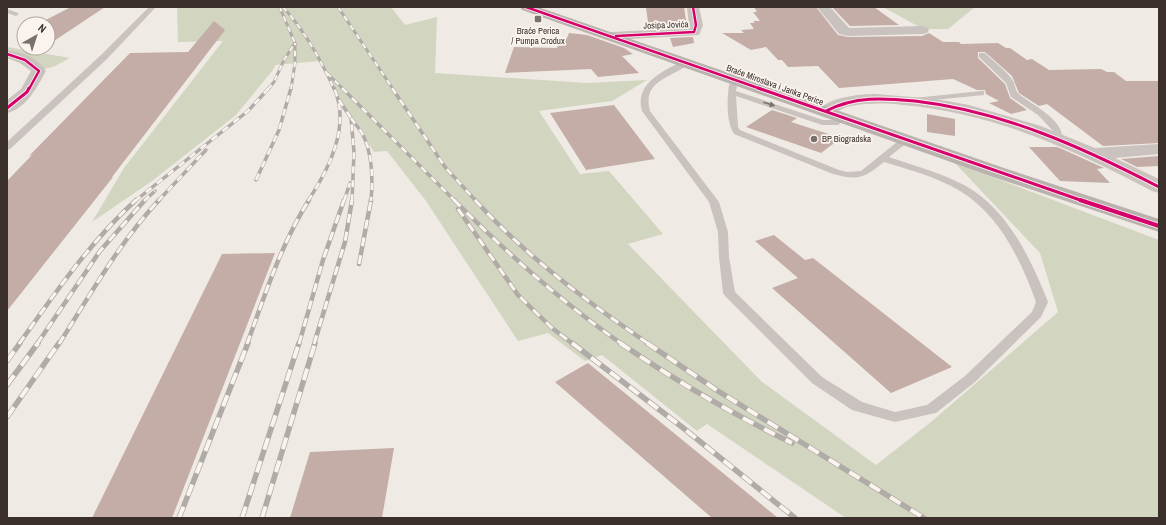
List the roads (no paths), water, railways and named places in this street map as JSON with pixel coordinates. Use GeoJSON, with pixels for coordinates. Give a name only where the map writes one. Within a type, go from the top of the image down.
{"type":"FeatureCollection","features":[{"type":"Feature","properties":{"kind":"main road","name":"Braće Miroslava i Janka Perice"},"geometry":{"type":"LineString","coordinates":[[526,7],[687,62],[735,86],[826,112],[1087,203],[1159,226]]}},
{"type":"Feature","properties":{"kind":"main road","name":"Braće Miroslava i Janka Perice"},"geometry":{"type":"LineString","coordinates":[[1087,203],[1159,232]]}},
{"type":"Feature","properties":{"kind":"street","name":"Josipa Jovića"},"geometry":{"type":"LineString","coordinates":[[612,36],[694,32],[696,25],[693,7]]}},
{"type":"Feature","properties":{"kind":"street"},"geometry":{"type":"LineString","coordinates":[[823,7],[844,31],[848,32],[922,30]]}},
{"type":"Feature","properties":{"kind":"street"},"geometry":{"type":"LineString","coordinates":[[7,54],[23,57],[33,64],[39,71],[27,92],[7,108]]}},
{"type":"Feature","properties":{"kind":"street"},"geometry":{"type":"LineString","coordinates":[[826,112],[850,101],[885,99],[935,104],[986,115],[1054,138],[1091,154],[1159,188]]}},
{"type":"Feature","properties":{"kind":"street"},"geometry":{"type":"LineString","coordinates":[[1091,154],[1159,149]]}},
{"type":"Feature","properties":{"kind":"lane"},"geometry":{"type":"LineString","coordinates":[[7,147],[104,57],[153,7]]}},
{"type":"Feature","properties":{"kind":"lane"},"geometry":{"type":"LineString","coordinates":[[7,11],[16,14]]}},
{"type":"Feature","properties":{"kind":"lane"},"geometry":{"type":"LineString","coordinates":[[982,55],[1010,82],[1014,95],[1041,113],[1057,130],[1058,134],[1054,138]]}},
{"type":"Feature","properties":{"kind":"lane"},"geometry":{"type":"LineString","coordinates":[[687,62],[658,79],[646,90],[643,98],[646,111],[714,202],[723,232],[728,293],[817,380],[857,406],[896,417],[931,409],[970,379],[1037,314],[1042,302],[1036,284],[1015,244],[994,216],[973,195],[951,183],[882,158]]}},
{"type":"Feature","properties":{"kind":"lane"},"geometry":{"type":"LineString","coordinates":[[844,118],[835,123],[822,122],[735,86],[734,127],[737,132],[847,175],[857,176],[864,173],[905,140]]}},
{"type":"Feature","properties":{"kind":"lane"},"geometry":{"type":"LineString","coordinates":[[911,101],[981,93]]}},
{"type":"Feature","properties":{"kind":"railway"},"geometry":{"type":"LineString","coordinates":[[283,7],[298,25],[312,46],[334,89]]}},
{"type":"Feature","properties":{"kind":"railway"},"geometry":{"type":"LineString","coordinates":[[338,7],[393,89]]}},
{"type":"Feature","properties":{"kind":"railway"},"geometry":{"type":"LineString","coordinates":[[280,8],[295,43]]}},
{"type":"Feature","properties":{"kind":"railway"},"geometry":{"type":"LineString","coordinates":[[268,89],[274,82],[284,60],[295,43]]}},
{"type":"Feature","properties":{"kind":"railway"},"geometry":{"type":"LineString","coordinates":[[291,89],[295,63],[295,43]]}},
{"type":"Feature","properties":{"kind":"railway"},"geometry":{"type":"LineString","coordinates":[[327,73],[454,200]]}},
{"type":"Feature","properties":{"kind":"railway"},"geometry":{"type":"LineString","coordinates":[[135,201],[248,111],[269,88]]}},
{"type":"Feature","properties":{"kind":"railway"},"geometry":{"type":"LineString","coordinates":[[256,180],[279,130],[291,88]]}},
{"type":"Feature","properties":{"kind":"railway"},"geometry":{"type":"LineString","coordinates":[[308,201],[316,189],[330,161],[339,132],[339,102],[334,88]]}},
{"type":"Feature","properties":{"kind":"railway"},"geometry":{"type":"LineString","coordinates":[[392,88],[445,167],[476,201]]}},
{"type":"Feature","properties":{"kind":"railway"},"geometry":{"type":"LineString","coordinates":[[339,100],[351,118]]}},
{"type":"Feature","properties":{"kind":"railway"},"geometry":{"type":"LineString","coordinates":[[351,118],[362,133],[368,149],[372,175],[371,201]]}},
{"type":"Feature","properties":{"kind":"railway"},"geometry":{"type":"LineString","coordinates":[[351,118],[354,152],[352,201]]}},
{"type":"Feature","properties":{"kind":"railway"},"geometry":{"type":"LineString","coordinates":[[158,201],[206,150]]}},
{"type":"Feature","properties":{"kind":"railway"},"geometry":{"type":"LineString","coordinates":[[344,201],[350,183]]}},
{"type":"Feature","properties":{"kind":"railway"},"geometry":{"type":"LineString","coordinates":[[145,200],[155,191]]}},
{"type":"Feature","properties":{"kind":"railway"},"geometry":{"type":"LineString","coordinates":[[19,344],[88,251],[103,233],[136,200]]}},
{"type":"Feature","properties":{"kind":"railway"},"geometry":{"type":"LineString","coordinates":[[37,344],[100,251],[145,200]]}},
{"type":"Feature","properties":{"kind":"railway"},"geometry":{"type":"LineString","coordinates":[[59,344],[118,252],[144,217],[159,200]]}},
{"type":"Feature","properties":{"kind":"railway"},"geometry":{"type":"LineString","coordinates":[[247,344],[282,252],[309,200]]}},
{"type":"Feature","properties":{"kind":"railway"},"geometry":{"type":"LineString","coordinates":[[299,344],[323,260],[344,200]]}},
{"type":"Feature","properties":{"kind":"railway"},"geometry":{"type":"LineString","coordinates":[[314,344],[345,242],[352,200]]}},
{"type":"Feature","properties":{"kind":"railway"},"geometry":{"type":"LineString","coordinates":[[359,264],[371,200]]}},
{"type":"Feature","properties":{"kind":"railway"},"geometry":{"type":"LineString","coordinates":[[454,200],[535,276],[577,311],[622,344]]}},
{"type":"Feature","properties":{"kind":"railway"},"geometry":{"type":"LineString","coordinates":[[475,200],[536,259],[580,295],[649,344]]}},
{"type":"Feature","properties":{"kind":"railway"},"geometry":{"type":"LineString","coordinates":[[458,209],[518,295],[552,328],[573,344]]}},
{"type":"Feature","properties":{"kind":"railway"},"geometry":{"type":"LineString","coordinates":[[7,361],[20,343]]}},
{"type":"Feature","properties":{"kind":"railway"},"geometry":{"type":"LineString","coordinates":[[7,385],[38,343]]}},
{"type":"Feature","properties":{"kind":"railway"},"geometry":{"type":"LineString","coordinates":[[7,417],[59,343]]}},
{"type":"Feature","properties":{"kind":"railway"},"geometry":{"type":"LineString","coordinates":[[179,518],[248,343]]}},
{"type":"Feature","properties":{"kind":"railway"},"geometry":{"type":"LineString","coordinates":[[242,518],[299,343]]}},
{"type":"Feature","properties":{"kind":"railway"},"geometry":{"type":"LineString","coordinates":[[262,518],[315,343]]}},
{"type":"Feature","properties":{"kind":"railway"},"geometry":{"type":"LineString","coordinates":[[572,343],[682,427],[795,518]]}},
{"type":"Feature","properties":{"kind":"railway"},"geometry":{"type":"LineString","coordinates":[[620,343],[662,371],[704,396],[792,443]]}},
{"type":"Feature","properties":{"kind":"railway"},"geometry":{"type":"LineString","coordinates":[[647,343],[718,391],[924,518]]}},
{"type":"Feature","properties":{"kind":"place","name":"Braće Perica / Pumpa Crodux"},"geometry":{"type":"Point","coordinates":[538,19]}},
{"type":"Feature","properties":{"kind":"place","name":"BP Biogradska"},"geometry":{"type":"Point","coordinates":[814,139]}}]}
